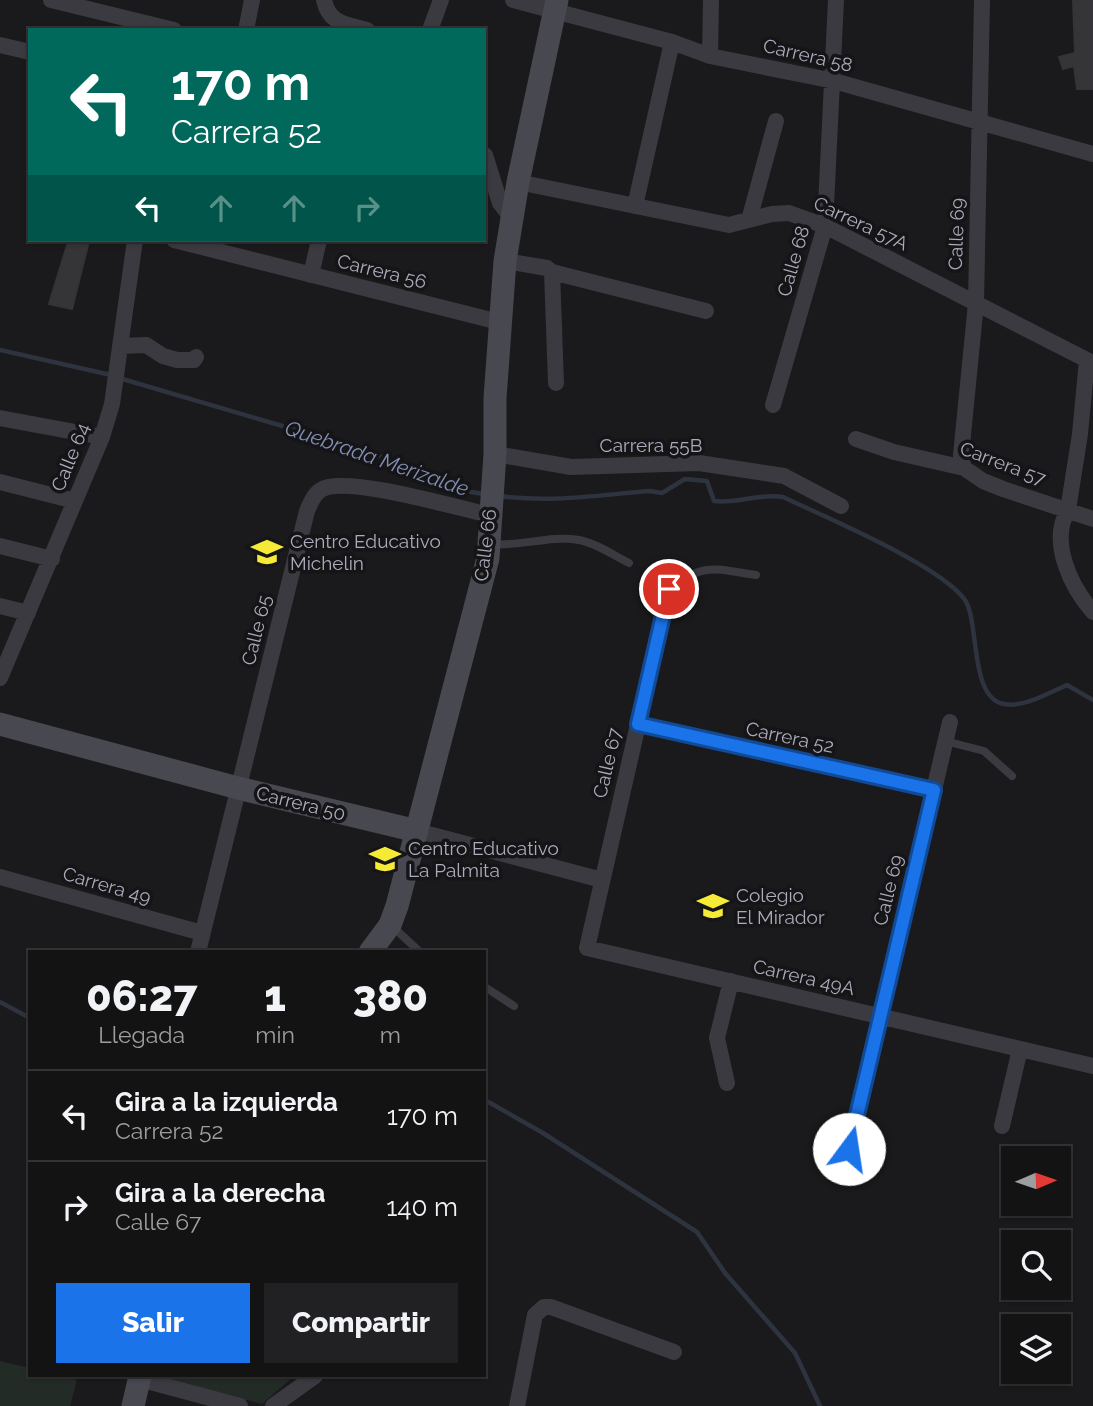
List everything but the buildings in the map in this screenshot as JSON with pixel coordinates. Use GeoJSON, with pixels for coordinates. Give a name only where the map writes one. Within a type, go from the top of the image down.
{"type":"FeatureCollection","features":[{"type":"Feature","properties":{"kind":"street"},"geometry":{"type":"LineString","coordinates":[[51,0],[166,28]]}},
{"type":"Feature","properties":{"kind":"street"},"geometry":{"type":"LineString","coordinates":[[246,28],[252,0]]}},
{"type":"Feature","properties":{"kind":"street"},"geometry":{"type":"LineString","coordinates":[[431,28],[441,0]]}},
{"type":"Feature","properties":{"kind":"street","name":"Carrera 58"},"geometry":{"type":"LineString","coordinates":[[513,0],[555,5],[710,56],[834,81],[1093,154]]}},
{"type":"Feature","properties":{"kind":"street"},"geometry":{"type":"LineString","coordinates":[[710,56],[711,0]]}},
{"type":"Feature","properties":{"kind":"street","name":"Calle 68"},"geometry":{"type":"LineString","coordinates":[[773,405],[825,226],[836,0]]}},
{"type":"Feature","properties":{"kind":"street","name":"Calle 69"},"geometry":{"type":"LineString","coordinates":[[964,468],[961,455],[975,303],[982,0]]}},
{"type":"Feature","properties":{"kind":"street","name":"Calle 66"},"geometry":{"type":"LineString","coordinates":[[371,950],[390,925],[488,558],[495,454],[493,433],[499,322],[505,261],[511,217],[555,5]]}},
{"type":"Feature","properties":{"kind":"street"},"geometry":{"type":"LineString","coordinates":[[326,6],[334,21],[360,28]]}},
{"type":"Feature","properties":{"kind":"street"},"geometry":{"type":"LineString","coordinates":[[635,206],[672,42]]}},
{"type":"Feature","properties":{"kind":"street"},"geometry":{"type":"LineString","coordinates":[[0,45],[28,52]]}},
{"type":"Feature","properties":{"kind":"street"},"geometry":{"type":"LineString","coordinates":[[749,220],[776,121]]}},
{"type":"Feature","properties":{"kind":"street"},"geometry":{"type":"LineString","coordinates":[[486,158],[500,203],[511,217]]}},
{"type":"Feature","properties":{"kind":"street","name":"Carrera 57A"},"geometry":{"type":"LineString","coordinates":[[518,183],[729,225],[772,214],[789,213],[825,226],[1087,360],[1080,434],[1068,510]]}},
{"type":"Feature","properties":{"kind":"street","name":"Calle 64"},"geometry":{"type":"LineString","coordinates":[[0,678],[102,437],[115,387],[135,242]]}},
{"type":"Feature","properties":{"kind":"street","name":"Carrera 56"},"geometry":{"type":"LineString","coordinates":[[182,242],[499,322]]}},
{"type":"Feature","properties":{"kind":"street"},"geometry":{"type":"LineString","coordinates":[[311,275],[319,242]]}},
{"type":"Feature","properties":{"kind":"street"},"geometry":{"type":"LineString","coordinates":[[505,261],[706,311]]}},
{"type":"Feature","properties":{"kind":"street"},"geometry":{"type":"LineString","coordinates":[[549,270],[556,383]]}},
{"type":"Feature","properties":{"kind":"street"},"geometry":{"type":"LineString","coordinates":[[120,346],[146,345],[163,356],[177,360],[194,360],[196,357]]}},
{"type":"Feature","properties":{"kind":"street"},"geometry":{"type":"LineString","coordinates":[[0,418],[102,437]]}},
{"type":"Feature","properties":{"kind":"street","name":"Carrera 57"},"geometry":{"type":"LineString","coordinates":[[856,439],[894,452],[964,468],[983,481],[1093,519]]}},
{"type":"Feature","properties":{"kind":"street","name":"Carrera 55B"},"geometry":{"type":"LineString","coordinates":[[495,454],[571,467],[699,463],[784,476],[841,506]]}},
{"type":"Feature","properties":{"kind":"street"},"geometry":{"type":"LineString","coordinates":[[0,482],[75,500]]}},
{"type":"Feature","properties":{"kind":"street","name":"Calle 65"},"geometry":{"type":"LineString","coordinates":[[198,950],[307,510],[314,494],[326,487],[355,487],[490,514]]}},
{"type":"Feature","properties":{"kind":"street"},"geometry":{"type":"LineString","coordinates":[[1068,510],[1063,517],[1061,544],[1076,589],[1093,612]]}},
{"type":"Feature","properties":{"kind":"street"},"geometry":{"type":"LineString","coordinates":[[0,546],[52,559]]}},
{"type":"Feature","properties":{"kind":"street","name":"Calle 67"},"geometry":{"type":"LineString","coordinates":[[587,948],[669,589]]}},
{"type":"Feature","properties":{"kind":"street"},"geometry":{"type":"LineString","coordinates":[[0,606],[28,613]]}},
{"type":"Feature","properties":{"kind":"street","name":"Calle 69"},"geometry":{"type":"LineString","coordinates":[[849,1149],[950,722]]}},
{"type":"Feature","properties":{"kind":"street","name":"Carrera 50"},"geometry":{"type":"LineString","coordinates":[[0,724],[238,788],[417,831],[602,880]]}},
{"type":"Feature","properties":{"kind":"street","name":"Carrera 52"},"geometry":{"type":"LineString","coordinates":[[638,724],[934,790]]}},
{"type":"Feature","properties":{"kind":"street","name":"Carrera 49"},"geometry":{"type":"LineString","coordinates":[[0,877],[202,933]]}},
{"type":"Feature","properties":{"kind":"street","name":"Carrera 49A"},"geometry":{"type":"LineString","coordinates":[[587,948],[1093,1066]]}},
{"type":"Feature","properties":{"kind":"street"},"geometry":{"type":"LineString","coordinates":[[727,1083],[717,1038],[732,981]]}},
{"type":"Feature","properties":{"kind":"street"},"geometry":{"type":"LineString","coordinates":[[1002,1126],[1020,1049]]}},
{"type":"Feature","properties":{"kind":"street"},"geometry":{"type":"LineString","coordinates":[[517,1406],[536,1315],[544,1307],[551,1307],[674,1352]]}},
{"type":"Feature","properties":{"kind":"street"},"geometry":{"type":"LineString","coordinates":[[133,1406],[139,1377],[240,1406]]}},
{"type":"Feature","properties":{"kind":"street"},"geometry":{"type":"LineString","coordinates":[[273,1406],[314,1377]]}},
{"type":"Feature","properties":{"kind":"lane"},"geometry":{"type":"LineString","coordinates":[[488,544],[510,546],[550,540],[577,540],[590,543],[629,563]]}},
{"type":"Feature","properties":{"kind":"lane"},"geometry":{"type":"LineString","coordinates":[[669,589],[700,569],[712,568],[756,575]]}},
{"type":"Feature","properties":{"kind":"lane"},"geometry":{"type":"LineString","coordinates":[[945,741],[984,751],[1012,776]]}},
{"type":"Feature","properties":{"kind":"lane"},"geometry":{"type":"LineString","coordinates":[[390,925],[419,950]]}},
{"type":"Feature","properties":{"kind":"lane"},"geometry":{"type":"LineString","coordinates":[[486,989],[514,1006]]}},
{"type":"Feature","properties":{"kind":"shaded area"},"geometry":{"type":"Polygon","coordinates":[[[0,1361],[28,1368],[28,1377],[64,1377],[77,1380],[70,1406],[0,1406],[0,1361]]]}},
{"type":"Feature","properties":{"kind":"shaded area"},"geometry":{"type":"Polygon","coordinates":[[[156,1377],[293,1377],[262,1404],[156,1377]]]}},
{"type":"Feature","properties":{"kind":"waterway","name":"Quebrada Merizalde"},"geometry":{"type":"LineString","coordinates":[[0,350],[111,375]]}},
{"type":"Feature","properties":{"kind":"waterway","name":"Quebrada Merizalde"},"geometry":{"type":"LineString","coordinates":[[119,378],[364,450],[471,492],[484,494]]}},
{"type":"Feature","properties":{"kind":"waterway","name":"Quebrada Merizalde"},"geometry":{"type":"LineString","coordinates":[[500,496],[557,499],[650,491],[662,493],[685,479],[707,481],[714,501],[783,497],[908,557],[952,586],[965,600],[969,610],[979,671],[984,685],[990,696],[1000,703],[1008,705],[1025,702],[1067,685],[1093,700]]}},
{"type":"Feature","properties":{"kind":"waterway"},"geometry":{"type":"LineString","coordinates":[[0,1002],[28,1017]]}},
{"type":"Feature","properties":{"kind":"waterway"},"geometry":{"type":"LineString","coordinates":[[486,1101],[543,1133],[697,1232],[725,1273],[795,1353],[820,1406]]}},
{"type":"Feature","properties":{"kind":"place","name":"Centro Educativo Michelin"},"geometry":{"type":"Point","coordinates":[267,552]}},
{"type":"Feature","properties":{"kind":"place","name":"Centro Educativo La Palmita"},"geometry":{"type":"Point","coordinates":[385,859]}},
{"type":"Feature","properties":{"kind":"place","name":"Colegio El Mirador"},"geometry":{"type":"Point","coordinates":[713,906]}},
{"type":"Feature","properties":{"kind":"route"},"geometry":{"type":"LineString","coordinates":[[669,589],[638,724],[934,790],[849,1149]]}}]}
